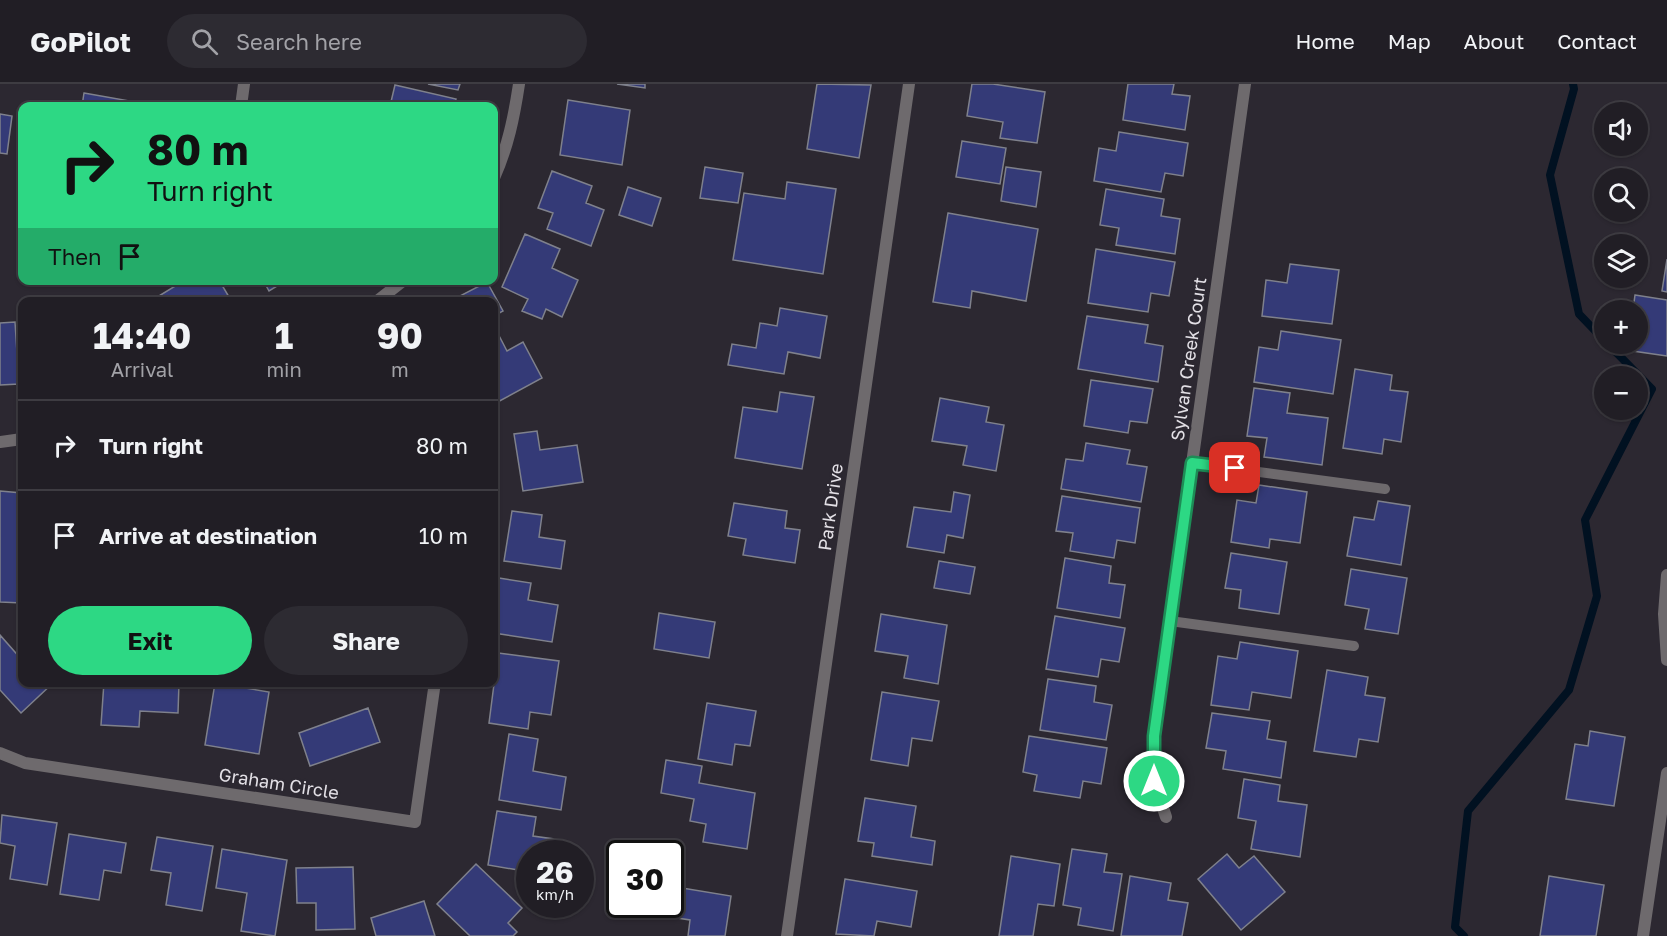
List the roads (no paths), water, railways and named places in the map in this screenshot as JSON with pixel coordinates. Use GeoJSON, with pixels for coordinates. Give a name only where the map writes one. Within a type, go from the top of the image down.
{"type":"FeatureCollection","features":[{"type":"Feature","properties":{"kind":"street"},"geometry":{"type":"LineString","coordinates":[[242,102],[244,84]]}},
{"type":"Feature","properties":{"kind":"street"},"geometry":{"type":"LineString","coordinates":[[498,168],[513,126],[519,84]]}},
{"type":"Feature","properties":{"kind":"street","name":"Park Drive"},"geometry":{"type":"LineString","coordinates":[[787,936],[909,84]]}},
{"type":"Feature","properties":{"kind":"street","name":"Sylvan Creek Court"},"geometry":{"type":"LineString","coordinates":[[1166,816],[1154,781],[1154,736],[1245,84]]}},
{"type":"Feature","properties":{"kind":"street"},"geometry":{"type":"LineString","coordinates":[[381,297],[397,285]]}},
{"type":"Feature","properties":{"kind":"street"},"geometry":{"type":"LineString","coordinates":[[0,442],[18,440]]}},
{"type":"Feature","properties":{"kind":"street"},"geometry":{"type":"LineString","coordinates":[[1667,575],[1664,614],[1667,660]]}},
{"type":"Feature","properties":{"kind":"street","name":"Graham Circle"},"geometry":{"type":"LineString","coordinates":[[0,753],[25,763],[415,822],[434,687]]}},
{"type":"Feature","properties":{"kind":"street"},"geometry":{"type":"LineString","coordinates":[[1643,936],[1667,773]]}},
{"type":"Feature","properties":{"kind":"lane"},"geometry":{"type":"LineString","coordinates":[[1192,463],[1385,489]]}},
{"type":"Feature","properties":{"kind":"lane"},"geometry":{"type":"LineString","coordinates":[[1170,621],[1354,646]]}},
{"type":"Feature","properties":{"kind":"waterway"},"geometry":{"type":"LineString","coordinates":[[1573,84],[1574,89],[1550,175],[1579,314],[1594,330]]}},
{"type":"Feature","properties":{"kind":"waterway"},"geometry":{"type":"LineString","coordinates":[[1464,936],[1455,927],[1468,811],[1569,690],[1597,596],[1585,520],[1652,389],[1618,354]]}}]}
